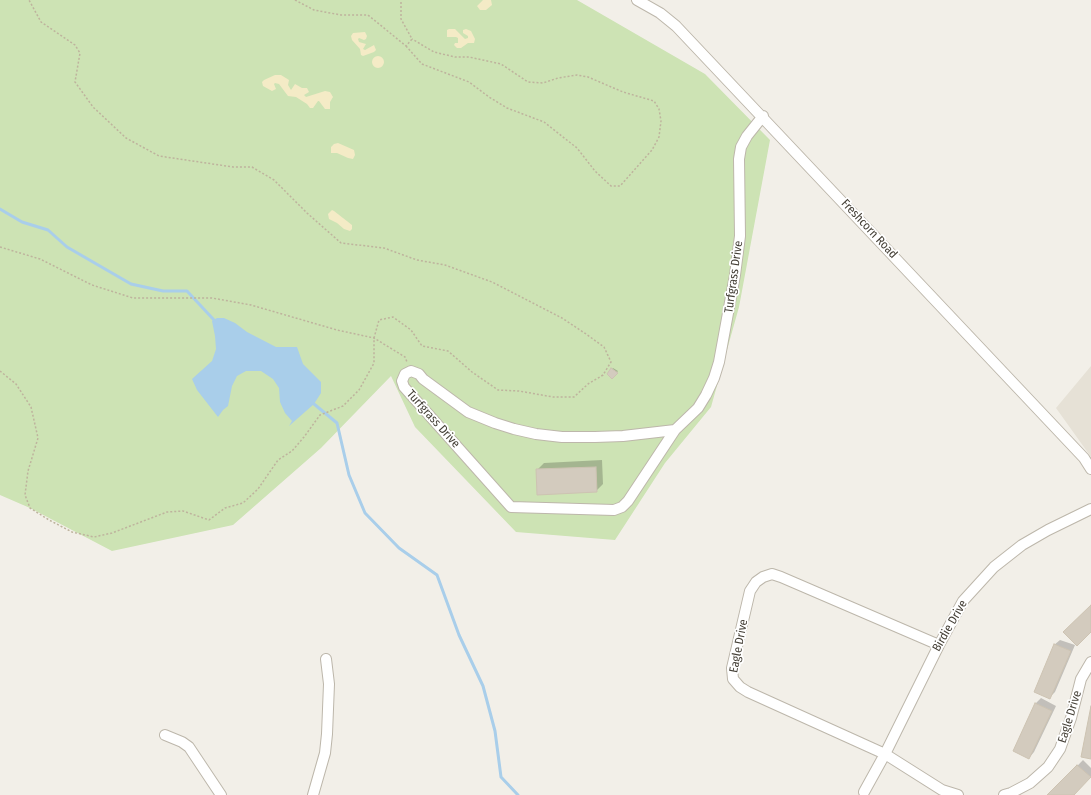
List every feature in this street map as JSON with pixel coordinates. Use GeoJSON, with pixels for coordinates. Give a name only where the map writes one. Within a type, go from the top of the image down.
{"type":"FeatureCollection","features":[{"type":"Feature","properties":{"kind":"street","name":"Freshcorn Road"},"geometry":{"type":"LineString","coordinates":[[637,0],[660,13],[676,26],[763,116],[1084,458],[1091,469]]}},
{"type":"Feature","properties":{"kind":"street","name":"Turfgrass Drive"},"geometry":{"type":"LineString","coordinates":[[675,430],[623,436],[595,437],[536,434],[495,423],[468,412],[412,370],[405,374],[402,380],[404,387],[511,507],[614,510],[622,507],[628,501],[675,430],[698,408],[714,378],[719,362],[735,275],[740,236],[739,160],[741,147],[747,136],[763,116]]}},
{"type":"Feature","properties":{"kind":"street","name":"Birdie Drive"},"geometry":{"type":"LineString","coordinates":[[864,792],[886,754],[939,645],[963,601],[994,568],[1022,545],[1091,510]]}},
{"type":"Feature","properties":{"kind":"street","name":"Eagle Drive"},"geometry":{"type":"LineString","coordinates":[[939,645],[772,574],[763,577],[756,582],[750,591],[732,668],[733,679],[740,687],[748,692],[886,754],[942,790],[958,795]]}},
{"type":"Feature","properties":{"kind":"street"},"geometry":{"type":"LineString","coordinates":[[313,795],[325,753],[327,734],[329,684],[326,659]]}},
{"type":"Feature","properties":{"kind":"street","name":"Eagle Drive"},"geometry":{"type":"LineString","coordinates":[[1004,795],[1030,783],[1048,767],[1060,749],[1071,718],[1081,678],[1091,662]]}},
{"type":"Feature","properties":{"kind":"street"},"geometry":{"type":"LineString","coordinates":[[165,735],[182,742],[189,747],[221,795]]}},
{"type":"Feature","properties":{"kind":"path"},"geometry":{"type":"LineString","coordinates":[[0,371],[16,384],[31,407],[33,415],[38,438],[28,472],[25,495],[30,508],[48,520],[72,532],[94,537],[112,533],[167,512],[183,511],[209,520],[225,508],[243,502],[258,489],[278,460],[292,451],[320,415],[343,406],[359,390],[374,363],[374,338],[379,320],[393,317],[411,330],[422,346],[448,351],[472,372],[498,390],[519,391],[553,397],[574,397],[588,384],[602,375],[611,362],[604,347],[586,334],[562,318],[492,282],[445,265],[418,260],[384,248],[341,243],[307,214],[274,180],[252,168],[233,167],[159,156],[126,138],[93,107],[75,82],[80,53],[75,45],[41,22],[28,0]]}},
{"type":"Feature","properties":{"kind":"path"},"geometry":{"type":"LineString","coordinates":[[295,0],[314,10],[342,15],[368,15],[406,46],[422,64],[469,82],[507,108],[544,122],[577,148],[611,186],[620,186],[652,150],[659,137],[661,121],[659,109],[654,101],[623,92],[588,76],[577,75],[558,78],[543,83],[528,82],[501,64],[469,57],[455,57],[434,52],[412,39],[401,19],[401,0]]}},
{"type":"Feature","properties":{"kind":"path"},"geometry":{"type":"LineString","coordinates":[[406,46],[412,39]]}},
{"type":"Feature","properties":{"kind":"path"},"geometry":{"type":"LineString","coordinates":[[0,247],[40,259],[92,285],[133,298],[212,298],[251,305],[337,330],[374,338],[404,357],[412,370]]}},
{"type":"Feature","properties":{"kind":"shaded area"},"geometry":{"type":"Polygon","coordinates":[[[1091,366],[1091,457],[1056,408],[1091,366]]]}},
{"type":"Feature","properties":{"kind":"green space"},"geometry":{"type":"Polygon","coordinates":[[[0,0],[577,0],[705,74],[770,140],[739,307],[711,407],[665,463],[615,540],[516,532],[415,427],[391,376],[321,448],[233,525],[112,551],[30,508],[0,495],[0,0]]]}},
{"type":"Feature","properties":{"kind":"sand"},"geometry":{"type":"Polygon","coordinates":[[[483,0],[491,0],[492,5],[486,10],[480,10],[477,6],[483,0]]]}},
{"type":"Feature","properties":{"kind":"sand"},"geometry":{"type":"Polygon","coordinates":[[[455,29],[465,39],[468,38],[468,36],[463,33],[463,30],[466,29],[471,31],[475,39],[474,43],[468,43],[461,48],[457,48],[454,45],[455,43],[458,43],[458,38],[447,37],[447,30],[455,29]]]}},
{"type":"Feature","properties":{"kind":"sand"},"geometry":{"type":"Polygon","coordinates":[[[365,32],[367,36],[366,39],[358,39],[359,42],[366,44],[363,49],[365,50],[374,45],[376,50],[363,56],[361,55],[360,49],[352,40],[351,36],[353,33],[365,32]]]}},
{"type":"Feature","properties":{"kind":"sand"},"geometry":{"type":"Polygon","coordinates":[[[380,56],[383,57],[383,67],[376,68],[373,67],[372,60],[373,57],[380,56]]]}},
{"type":"Feature","properties":{"kind":"sand"},"geometry":{"type":"Polygon","coordinates":[[[275,75],[281,75],[289,80],[288,85],[291,90],[295,84],[302,88],[307,88],[309,92],[304,95],[306,97],[325,91],[330,92],[333,97],[330,102],[330,109],[325,109],[319,101],[313,108],[310,108],[307,104],[296,97],[288,96],[279,84],[274,84],[276,89],[272,91],[263,86],[262,82],[264,80],[275,75]]]}},
{"type":"Feature","properties":{"kind":"sand"},"geometry":{"type":"Polygon","coordinates":[[[338,143],[354,150],[355,155],[353,159],[337,153],[331,153],[331,147],[338,143]]]}},
{"type":"Feature","properties":{"kind":"sand"},"geometry":{"type":"Polygon","coordinates":[[[332,210],[352,225],[352,229],[350,231],[344,229],[329,219],[328,214],[332,210]]]}},
{"type":"Feature","properties":{"kind":"water"},"geometry":{"type":"Polygon","coordinates":[[[217,318],[224,318],[235,323],[247,332],[276,347],[297,347],[303,364],[321,382],[321,393],[314,404],[289,426],[292,421],[285,413],[280,402],[279,388],[273,379],[261,371],[246,371],[237,376],[232,386],[228,406],[218,417],[197,390],[192,379],[212,361],[216,349],[212,321],[217,318]]]}},
{"type":"Feature","properties":{"kind":"building"},"geometry":{"type":"Polygon","coordinates":[[[611,368],[618,373],[612,379],[607,374],[611,368]]]}},
{"type":"Feature","properties":{"kind":"building"},"geometry":{"type":"Polygon","coordinates":[[[596,467],[597,492],[537,495],[536,469],[596,467]]]}},
{"type":"Feature","properties":{"kind":"building"},"geometry":{"type":"Polygon","coordinates":[[[1091,605],[1091,632],[1077,646],[1063,632],[1091,605]]]}},
{"type":"Feature","properties":{"kind":"building"},"geometry":{"type":"Polygon","coordinates":[[[1054,644],[1071,651],[1050,699],[1034,692],[1054,644]]]}},
{"type":"Feature","properties":{"kind":"building"},"geometry":{"type":"Polygon","coordinates":[[[1035,703],[1052,711],[1029,759],[1013,751],[1035,703]]]}},
{"type":"Feature","properties":{"kind":"building"},"geometry":{"type":"Polygon","coordinates":[[[1091,706],[1091,759],[1081,757],[1091,706]]]}},
{"type":"Feature","properties":{"kind":"building"},"geometry":{"type":"Polygon","coordinates":[[[1077,765],[1091,777],[1074,795],[1047,795],[1077,765]]]}},
{"type":"Feature","properties":{"kind":"waterway"},"geometry":{"type":"LineString","coordinates":[[0,209],[22,222],[48,230],[67,247],[131,284],[163,291],[187,291],[214,320]]}},
{"type":"Feature","properties":{"kind":"waterway"},"geometry":{"type":"LineString","coordinates":[[314,404],[337,423],[349,475],[365,513],[399,548],[437,575],[459,635],[483,686],[495,731],[501,777],[518,795]]}}]}
